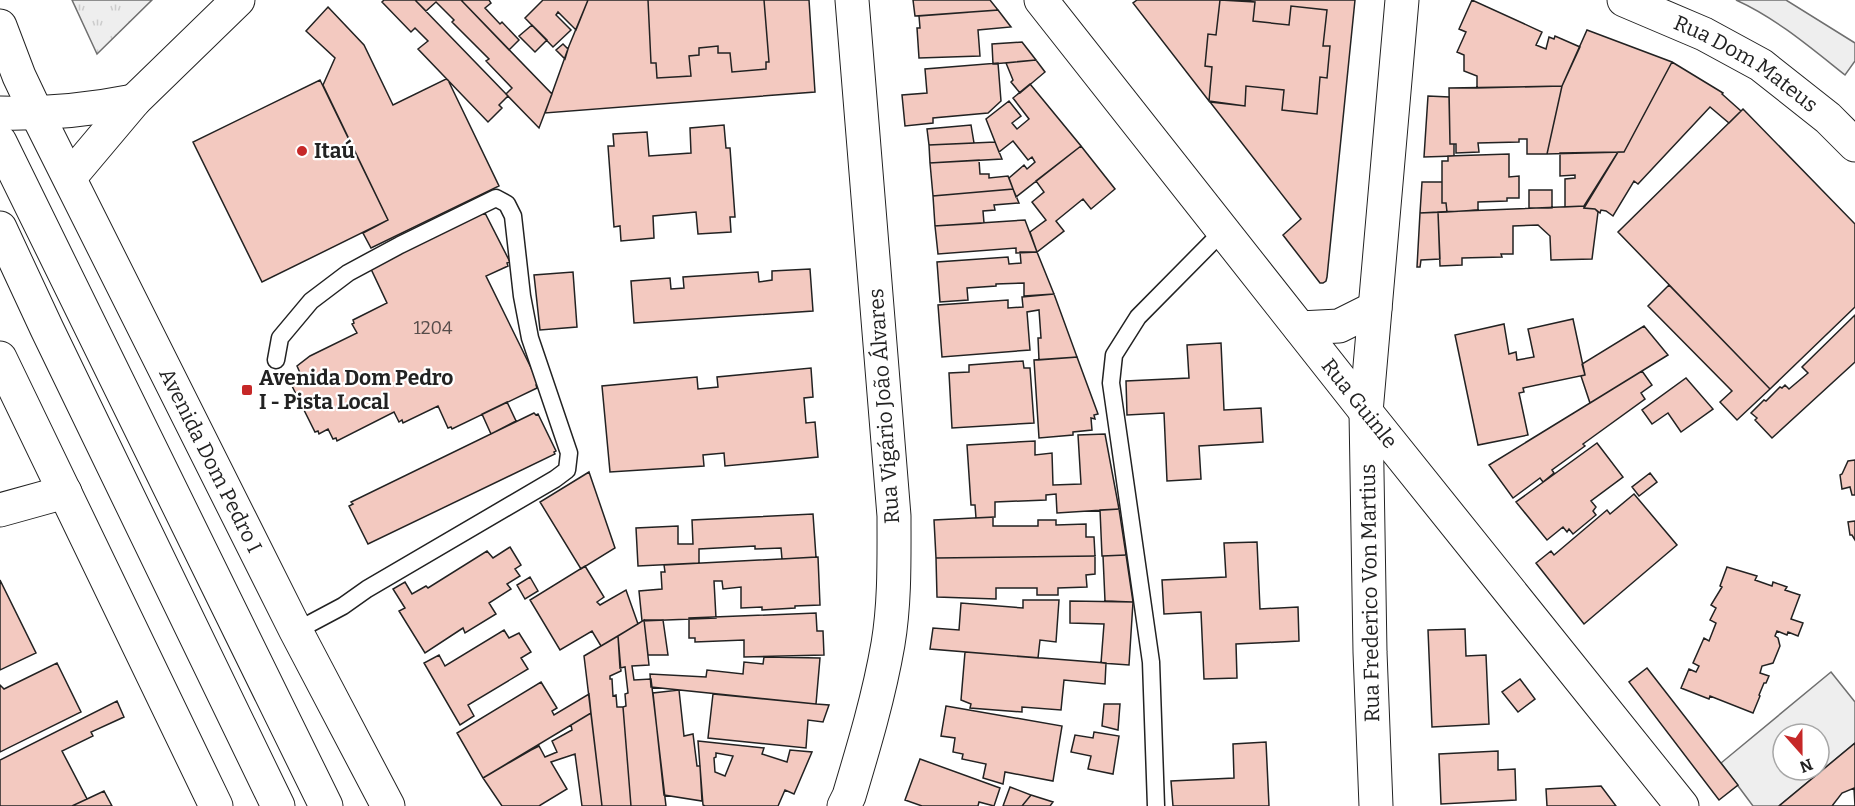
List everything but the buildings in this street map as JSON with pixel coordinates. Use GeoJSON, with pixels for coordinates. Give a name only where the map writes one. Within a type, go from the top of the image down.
{"type":"FeatureCollection","features":[{"type":"Feature","properties":{"kind":"street"},"geometry":{"type":"LineString","coordinates":[[238,0],[134,101],[35,216],[3,244],[47,329],[278,806]]}},
{"type":"Feature","properties":{"kind":"street","name":"Rua Vigário João Álvares"},"geometry":{"type":"LineString","coordinates":[[844,806],[872,722],[888,643],[894,580],[894,516],[852,0]]}},
{"type":"Feature","properties":{"kind":"street","name":"Rua Guinle"},"geometry":{"type":"LineString","coordinates":[[1041,0],[1366,412],[1682,806]]}},
{"type":"Feature","properties":{"kind":"street","name":"Rua Frederico Von Martius"},"geometry":{"type":"LineString","coordinates":[[1376,806],[1370,652],[1366,412],[1402,0]]}},
{"type":"Feature","properties":{"kind":"street","name":"Rua Dom Mateus"},"geometry":{"type":"LineString","coordinates":[[1624,0],[1704,34],[1761,65],[1828,118],[1855,145]]}},
{"type":"Feature","properties":{"kind":"street","name":"Avenida Dom Pedro I"},"geometry":{"type":"LineString","coordinates":[[0,26],[19,76],[37,114],[296,631],[388,806]]}},
{"type":"Feature","properties":{"kind":"street"},"geometry":{"type":"LineString","coordinates":[[0,113],[37,114],[134,101]]}},
{"type":"Feature","properties":{"kind":"street"},"geometry":{"type":"LineString","coordinates":[[0,142],[326,806]]}},
{"type":"Feature","properties":{"kind":"street"},"geometry":{"type":"LineString","coordinates":[[1300,328],[1339,326],[1375,308]]}},
{"type":"Feature","properties":{"kind":"street"},"geometry":{"type":"LineString","coordinates":[[0,358],[211,804]]}},
{"type":"Feature","properties":{"kind":"street"},"geometry":{"type":"LineString","coordinates":[[0,510],[65,492]]}},
{"type":"Feature","properties":{"kind":"lane"},"geometry":{"type":"LineString","coordinates":[[276,360],[280,338],[311,301],[348,273],[496,198],[507,204],[513,216],[522,296],[530,338],[569,453],[567,470],[555,479],[377,583],[343,606],[296,631]]}},
{"type":"Feature","properties":{"kind":"lane"},"geometry":{"type":"LineString","coordinates":[[1156,806],[1151,662],[1111,383],[1114,355],[1138,317],[1223,231]]}},
{"type":"Feature","properties":{"kind":"green space"},"geometry":{"type":"Polygon","coordinates":[[[72,0],[152,0],[97,54],[72,0]]]}},
{"type":"Feature","properties":{"kind":"green space"},"geometry":{"type":"Polygon","coordinates":[[[1736,0],[1786,0],[1855,43],[1855,61],[1845,75],[1779,25],[1736,0]]]}},
{"type":"Feature","properties":{"kind":"green space"},"geometry":{"type":"Polygon","coordinates":[[[1831,672],[1855,702],[1855,743],[1831,763],[1831,722],[1771,722],[1771,782],[1808,782],[1779,806],[1753,806],[1721,763],[1831,672]]]}},
{"type":"Feature","properties":{"kind":"place","name":"Itaú"},"geometry":{"type":"Point","coordinates":[302,151]}},
{"type":"Feature","properties":{"kind":"place","name":"Avenida Dom Pedro I - Pista Local"},"geometry":{"type":"Point","coordinates":[247,390]}}]}
